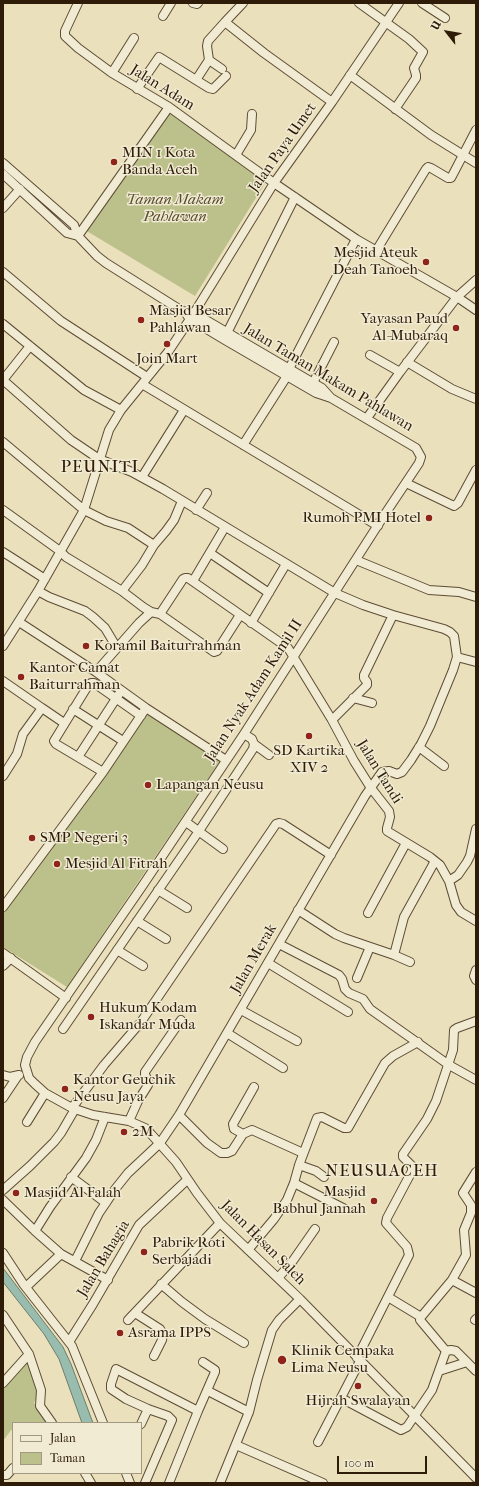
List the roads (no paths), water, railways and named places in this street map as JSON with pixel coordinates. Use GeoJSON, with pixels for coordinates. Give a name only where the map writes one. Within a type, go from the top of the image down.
{"type":"FeatureCollection","features":[{"type":"Feature","properties":{"kind":"street","name":"Jalan Adam"},"geometry":{"type":"LineString","coordinates":[[78,3],[64,31],[66,36],[78,48],[112,74],[170,107],[274,183],[356,239],[457,297],[476,310]]}},
{"type":"Feature","properties":{"kind":"street"},"geometry":{"type":"LineString","coordinates":[[163,16],[171,3]]}},
{"type":"Feature","properties":{"kind":"street"},"geometry":{"type":"LineString","coordinates":[[193,3],[198,3]]}},
{"type":"Feature","properties":{"kind":"street"},"geometry":{"type":"LineString","coordinates":[[196,80],[209,60],[207,44],[243,3]]}},
{"type":"Feature","properties":{"kind":"street"},"geometry":{"type":"LineString","coordinates":[[359,3],[386,22],[423,52],[414,68],[416,78],[395,109]]}},
{"type":"Feature","properties":{"kind":"street","name":"Jalan Paya Umet"},"geometry":{"type":"LineString","coordinates":[[3,646],[38,591],[84,510],[109,430],[121,410],[168,352],[192,316],[274,183],[332,102],[399,3]]}},
{"type":"Feature","properties":{"kind":"street"},"geometry":{"type":"LineString","coordinates":[[422,3],[445,18]]}},
{"type":"Feature","properties":{"kind":"street"},"geometry":{"type":"LineString","coordinates":[[225,22],[264,53],[332,102]]}},
{"type":"Feature","properties":{"kind":"street"},"geometry":{"type":"LineString","coordinates":[[112,74],[134,38]]}},
{"type":"Feature","properties":{"kind":"street"},"geometry":{"type":"LineString","coordinates":[[138,89],[159,57],[208,88],[213,89],[224,72],[209,60]]}},
{"type":"Feature","properties":{"kind":"street"},"geometry":{"type":"LineString","coordinates":[[350,75],[431,135],[476,163]]}},
{"type":"Feature","properties":{"kind":"street"},"geometry":{"type":"LineString","coordinates":[[3,174],[67,233],[78,236],[170,107]]}},
{"type":"Feature","properties":{"kind":"street"},"geometry":{"type":"LineString","coordinates":[[236,155],[251,130],[252,114]]}},
{"type":"Feature","properties":{"kind":"street"},"geometry":{"type":"LineString","coordinates":[[376,251],[426,168],[431,168],[450,179],[476,130]]}},
{"type":"Feature","properties":{"kind":"street","name":"Jalan Taman Makam Pahlawan"},"geometry":{"type":"LineString","coordinates":[[3,163],[74,225],[78,236],[97,256],[182,311],[226,333],[242,346],[288,373],[322,388],[331,398],[416,448],[421,457]]}},
{"type":"Feature","properties":{"kind":"street"},"geometry":{"type":"LineString","coordinates":[[3,208],[20,189]]}},
{"type":"Feature","properties":{"kind":"street"},"geometry":{"type":"LineString","coordinates":[[226,333],[295,197]]}},
{"type":"Feature","properties":{"kind":"street"},"geometry":{"type":"LineString","coordinates":[[243,445],[288,373],[356,239]]}},
{"type":"Feature","properties":{"kind":"street"},"geometry":{"type":"LineString","coordinates":[[3,272],[61,321],[184,410],[378,526]]}},
{"type":"Feature","properties":{"kind":"street"},"geometry":{"type":"LineString","coordinates":[[367,418],[407,362],[457,297],[476,280]]}},
{"type":"Feature","properties":{"kind":"street"},"geometry":{"type":"LineString","coordinates":[[192,316],[242,346]]}},
{"type":"Feature","properties":{"kind":"street"},"geometry":{"type":"LineString","coordinates":[[3,324],[84,390],[121,410]]}},
{"type":"Feature","properties":{"kind":"street"},"geometry":{"type":"LineString","coordinates":[[313,383],[334,342]]}},
{"type":"Feature","properties":{"kind":"street"},"geometry":{"type":"LineString","coordinates":[[30,346],[3,380],[71,440],[99,459],[142,477],[335,593],[363,605],[393,615],[444,629],[454,636],[457,657],[453,670],[419,747],[444,766]]}},
{"type":"Feature","properties":{"kind":"street"},"geometry":{"type":"LineString","coordinates":[[370,355],[400,372]]}},
{"type":"Feature","properties":{"kind":"street"},"geometry":{"type":"LineString","coordinates":[[407,362],[452,389],[476,399]]}},
{"type":"Feature","properties":{"kind":"street"},"geometry":{"type":"LineString","coordinates":[[288,373],[316,393],[331,398]]}},
{"type":"Feature","properties":{"kind":"street"},"geometry":{"type":"LineString","coordinates":[[142,477],[184,410]]}},
{"type":"Feature","properties":{"kind":"street"},"geometry":{"type":"LineString","coordinates":[[3,442],[84,510],[106,521],[128,528],[154,546]]}},
{"type":"Feature","properties":{"kind":"street","name":"Jalan Nyak Adam Kamil II"},"geometry":{"type":"LineString","coordinates":[[66,998],[244,734],[419,463],[421,457]]}},
{"type":"Feature","properties":{"kind":"street"},"geometry":{"type":"LineString","coordinates":[[406,483],[454,506],[458,503],[476,470]]}},
{"type":"Feature","properties":{"kind":"street"},"geometry":{"type":"LineString","coordinates":[[196,510],[207,493]]}},
{"type":"Feature","properties":{"kind":"street"},"geometry":{"type":"LineString","coordinates":[[122,591],[174,520],[182,501]]}},
{"type":"Feature","properties":{"kind":"street"},"geometry":{"type":"LineString","coordinates":[[3,510],[60,551],[66,557],[122,591],[151,612],[160,614],[214,652],[217,651],[240,615]]}},
{"type":"Feature","properties":{"kind":"street"},"geometry":{"type":"LineString","coordinates":[[160,614],[183,579],[187,578],[193,581],[225,527]]}},
{"type":"Feature","properties":{"kind":"street"},"geometry":{"type":"LineString","coordinates":[[3,552],[45,579]]}},
{"type":"Feature","properties":{"kind":"street"},"geometry":{"type":"LineString","coordinates":[[210,553],[269,593]]}},
{"type":"Feature","properties":{"kind":"street"},"geometry":{"type":"LineString","coordinates":[[356,560],[429,590],[459,592],[476,596]]}},
{"type":"Feature","properties":{"kind":"street"},"geometry":{"type":"LineString","coordinates":[[251,623],[286,564]]}},
{"type":"Feature","properties":{"kind":"street","name":"Jalan Tandi"},"geometry":{"type":"LineString","coordinates":[[193,581],[284,645],[294,656],[370,788],[390,812],[390,817],[386,828],[387,831],[435,861],[443,869],[449,881],[456,905],[461,912],[476,921]]}},
{"type":"Feature","properties":{"kind":"street"},"geometry":{"type":"LineString","coordinates":[[38,591],[49,597],[86,611],[105,628],[117,648]]}},
{"type":"Feature","properties":{"kind":"street"},"geometry":{"type":"LineString","coordinates":[[139,622],[143,607]]}},
{"type":"Feature","properties":{"kind":"street"},"geometry":{"type":"LineString","coordinates":[[96,672],[139,622],[151,612]]}},
{"type":"Feature","properties":{"kind":"street"},"geometry":{"type":"LineString","coordinates":[[332,720],[367,685],[364,675],[393,615]]}},
{"type":"Feature","properties":{"kind":"street"},"geometry":{"type":"LineString","coordinates":[[19,622],[226,760]]}},
{"type":"Feature","properties":{"kind":"street"},"geometry":{"type":"LineString","coordinates":[[457,657],[476,662]]}},
{"type":"Feature","properties":{"kind":"street"},"geometry":{"type":"LineString","coordinates":[[3,681],[64,723]]}},
{"type":"Feature","properties":{"kind":"street"},"geometry":{"type":"LineString","coordinates":[[103,772],[56,744],[54,741],[91,682],[141,716]]}},
{"type":"Feature","properties":{"kind":"street"},"geometry":{"type":"LineString","coordinates":[[78,757],[121,690]]}},
{"type":"Feature","properties":{"kind":"street"},"geometry":{"type":"LineString","coordinates":[[353,698],[372,703]]}},
{"type":"Feature","properties":{"kind":"street"},"geometry":{"type":"LineString","coordinates":[[3,776],[18,754],[23,734],[42,708]]}},
{"type":"Feature","properties":{"kind":"street"},"geometry":{"type":"LineString","coordinates":[[3,907],[103,772],[146,708]]}},
{"type":"Feature","properties":{"kind":"street"},"geometry":{"type":"LineString","coordinates":[[73,709],[123,741]]}},
{"type":"Feature","properties":{"kind":"street"},"geometry":{"type":"LineString","coordinates":[[244,734],[252,739],[254,744],[269,755]]}},
{"type":"Feature","properties":{"kind":"street"},"geometry":{"type":"LineString","coordinates":[[63,1029],[199,831],[253,749],[254,744]]}},
{"type":"Feature","properties":{"kind":"street","name":"Jalan Merak"},"geometry":{"type":"LineString","coordinates":[[75,1261],[106,1203],[128,1173],[160,1143],[179,1115],[370,788],[382,772],[389,771],[397,774],[402,772],[419,747]]}},
{"type":"Feature","properties":{"kind":"street"},"geometry":{"type":"LineString","coordinates":[[186,822],[223,849]]}},
{"type":"Feature","properties":{"kind":"street"},"geometry":{"type":"LineString","coordinates":[[3,1190],[54,1142],[61,1133],[74,1109],[104,1065],[141,1022],[276,824],[283,824],[331,855]]}},
{"type":"Feature","properties":{"kind":"street"},"geometry":{"type":"LineString","coordinates":[[449,881],[458,875],[467,862],[470,856],[476,829]]}},
{"type":"Feature","properties":{"kind":"street"},"geometry":{"type":"LineString","coordinates":[[368,913],[406,843]]}},
{"type":"Feature","properties":{"kind":"street"},"geometry":{"type":"LineString","coordinates":[[394,955],[404,918],[435,861]]}},
{"type":"Feature","properties":{"kind":"street"},"geometry":{"type":"LineString","coordinates":[[143,885],[157,891],[186,908]]}},
{"type":"Feature","properties":{"kind":"street"},"geometry":{"type":"LineString","coordinates":[[298,910],[335,934],[410,962]]}},
{"type":"Feature","properties":{"kind":"street"},"geometry":{"type":"LineString","coordinates":[[137,921],[166,939]]}},
{"type":"Feature","properties":{"kind":"street"},"geometry":{"type":"LineString","coordinates":[[279,944],[339,975],[345,989],[349,993],[363,999],[370,1009],[449,1065],[476,1080]]}},
{"type":"Feature","properties":{"kind":"street"},"geometry":{"type":"LineString","coordinates":[[357,978],[370,947]]}},
{"type":"Feature","properties":{"kind":"street"},"geometry":{"type":"LineString","coordinates":[[117,950],[143,966]]}},
{"type":"Feature","properties":{"kind":"street"},"geometry":{"type":"LineString","coordinates":[[3,953],[66,998],[35,1042],[27,1057],[25,1065],[26,1072],[17,1077],[3,1098]]}},
{"type":"Feature","properties":{"kind":"street"},"geometry":{"type":"LineString","coordinates":[[3,966],[10,958]]}},
{"type":"Feature","properties":{"kind":"street"},"geometry":{"type":"LineString","coordinates":[[268,963],[348,1012]]}},
{"type":"Feature","properties":{"kind":"street"},"geometry":{"type":"LineString","coordinates":[[476,970],[474,976],[476,980]]}},
{"type":"Feature","properties":{"kind":"street"},"geometry":{"type":"LineString","coordinates":[[241,1010],[297,1041]]}},
{"type":"Feature","properties":{"kind":"street"},"geometry":{"type":"LineString","coordinates":[[129,1121],[149,1082],[145,1072],[180,1020]]}},
{"type":"Feature","properties":{"kind":"street"},"geometry":{"type":"LineString","coordinates":[[318,1442],[341,1398],[409,1255],[407,1248],[386,1223],[387,1218],[412,1171],[412,1166],[403,1157],[403,1154],[432,1111],[449,1065],[454,1045],[454,1030],[476,1021]]}},
{"type":"Feature","properties":{"kind":"street"},"geometry":{"type":"LineString","coordinates":[[227,1033],[283,1068]]}},
{"type":"Feature","properties":{"kind":"street"},"geometry":{"type":"LineString","coordinates":[[248,1250],[288,1200],[303,1153],[317,1118],[322,1117],[344,1128],[348,1128],[384,1063],[418,1042]]}},
{"type":"Feature","properties":{"kind":"street","name":"Jalan Hasan Saleh"},"geometry":{"type":"LineString","coordinates":[[26,1072],[32,1081],[46,1093],[74,1109],[93,1116],[129,1121],[145,1128],[176,1162],[187,1180],[220,1223],[300,1299],[476,1478]]}},
{"type":"Feature","properties":{"kind":"street"},"geometry":{"type":"LineString","coordinates":[[3,1075],[17,1077]]}},
{"type":"Feature","properties":{"kind":"street"},"geometry":{"type":"LineString","coordinates":[[243,1134],[234,1129],[233,1124],[254,1087]]}},
{"type":"Feature","properties":{"kind":"street"},"geometry":{"type":"LineString","coordinates":[[27,1122],[46,1093]]}},
{"type":"Feature","properties":{"kind":"street"},"geometry":{"type":"LineString","coordinates":[[179,1115],[208,1143],[221,1153],[227,1153],[232,1150],[243,1134],[248,1130],[255,1131],[303,1153]]}},
{"type":"Feature","properties":{"kind":"street"},"geometry":{"type":"LineString","coordinates":[[35,1231],[86,1158],[96,1140],[105,1117]]}},
{"type":"Feature","properties":{"kind":"street"},"geometry":{"type":"LineString","coordinates":[[299,1165],[316,1171],[324,1177]]}},
{"type":"Feature","properties":{"kind":"street"},"geometry":{"type":"LineString","coordinates":[[420,1317],[452,1280],[466,1255],[464,1230],[474,1207],[463,1193],[476,1172]]}},
{"type":"Feature","properties":{"kind":"street"},"geometry":{"type":"LineString","coordinates":[[72,1177],[106,1203]]}},
{"type":"Feature","properties":{"kind":"street","name":"Jalan Bahagia"},"geometry":{"type":"LineString","coordinates":[[69,1342],[108,1280],[138,1226],[187,1180]]}},
{"type":"Feature","properties":{"kind":"street"},"geometry":{"type":"LineString","coordinates":[[294,1183],[345,1209]]}},
{"type":"Feature","properties":{"kind":"street"},"geometry":{"type":"LineString","coordinates":[[3,1200],[61,1254],[108,1280]]}},
{"type":"Feature","properties":{"kind":"street"},"geometry":{"type":"LineString","coordinates":[[128,1320],[220,1223]]}},
{"type":"Feature","properties":{"kind":"street"},"geometry":{"type":"LineString","coordinates":[[278,1278],[292,1262],[315,1229]]}},
{"type":"Feature","properties":{"kind":"street"},"geometry":{"type":"LineString","coordinates":[[3,1253],[26,1287],[69,1342],[75,1353],[103,1422]]}},
{"type":"Feature","properties":{"kind":"street"},"geometry":{"type":"LineString","coordinates":[[26,1287],[61,1254]]}},
{"type":"Feature","properties":{"kind":"street"},"geometry":{"type":"LineString","coordinates":[[452,1280],[476,1293]]}},
{"type":"Feature","properties":{"kind":"street"},"geometry":{"type":"LineString","coordinates":[[161,1284],[205,1319],[244,1343]]}},
{"type":"Feature","properties":{"kind":"street"},"geometry":{"type":"LineString","coordinates":[[388,1297],[420,1317],[421,1322],[446,1351]]}},
{"type":"Feature","properties":{"kind":"street"},"geometry":{"type":"LineString","coordinates":[[220,1483],[249,1412],[256,1380],[272,1330],[300,1299]]}},
{"type":"Feature","properties":{"kind":"street"},"geometry":{"type":"LineString","coordinates":[[135,1313],[160,1329],[163,1334],[162,1340],[154,1356]]}},
{"type":"Feature","properties":{"kind":"street"},"geometry":{"type":"LineString","coordinates":[[3,1315],[29,1354],[42,1390],[40,1406],[51,1422]]}},
{"type":"Feature","properties":{"kind":"street"},"geometry":{"type":"LineString","coordinates":[[446,1351],[456,1351],[476,1371]]}},
{"type":"Feature","properties":{"kind":"street"},"geometry":{"type":"LineString","coordinates":[[341,1398],[400,1430],[404,1430],[432,1390],[446,1351]]}},
{"type":"Feature","properties":{"kind":"street"},"geometry":{"type":"LineString","coordinates":[[3,1383],[29,1354]]}},
{"type":"Feature","properties":{"kind":"street"},"geometry":{"type":"LineString","coordinates":[[169,1483],[216,1371],[203,1362]]}},
{"type":"Feature","properties":{"kind":"street"},"geometry":{"type":"LineString","coordinates":[[439,1371],[467,1362]]}},
{"type":"Feature","properties":{"kind":"street"},"geometry":{"type":"LineString","coordinates":[[145,1483],[172,1420],[168,1416],[126,1399],[111,1389],[111,1384],[116,1369],[198,1411]]}},
{"type":"Feature","properties":{"kind":"street"},"geometry":{"type":"LineString","coordinates":[[208,1391],[249,1412]]}},
{"type":"Feature","properties":{"kind":"street"},"geometry":{"type":"LineString","coordinates":[[142,1422],[148,1409]]}},
{"type":"Feature","properties":{"kind":"street"},"geometry":{"type":"LineString","coordinates":[[236,1445],[322,1483]]}},
{"type":"Feature","properties":{"kind":"street"},"geometry":{"type":"LineString","coordinates":[[3,1474],[7,1475],[12,1469]]}},
{"type":"Feature","properties":{"kind":"street"},"geometry":{"type":"LineString","coordinates":[[86,1474],[92,1483]]}},
{"type":"Feature","properties":{"kind":"place","name":"MIN 1 Kota Banda Aceh"},"geometry":{"type":"Point","coordinates":[114,162]}},
{"type":"Feature","properties":{"kind":"place","name":"Mesjid Ateuk Deah Tanoeh"},"geometry":{"type":"Point","coordinates":[426,262]}},
{"type":"Feature","properties":{"kind":"place","name":"Masjid Besar Pahlawan"},"geometry":{"type":"Point","coordinates":[141,320]}},
{"type":"Feature","properties":{"kind":"place","name":"Yayasan Paud Al-Mubaraq"},"geometry":{"type":"Point","coordinates":[456,328]}},
{"type":"Feature","properties":{"kind":"place","name":"Join Mart"},"geometry":{"type":"Point","coordinates":[167,344]}},
{"type":"Feature","properties":{"kind":"place","name":"Rumoh PMI Hotel"},"geometry":{"type":"Point","coordinates":[429,518]}},
{"type":"Feature","properties":{"kind":"place","name":"Koramil Baiturrahman"},"geometry":{"type":"Point","coordinates":[86,646]}},
{"type":"Feature","properties":{"kind":"place","name":"Kantor Camat Baiturrahman"},"geometry":{"type":"Point","coordinates":[21,677]}},
{"type":"Feature","properties":{"kind":"place","name":"SD Kartika XIV 2"},"geometry":{"type":"Point","coordinates":[309,736]}},
{"type":"Feature","properties":{"kind":"place","name":"Lapangan Neusu"},"geometry":{"type":"Point","coordinates":[148,785]}},
{"type":"Feature","properties":{"kind":"place","name":"SMP Negeri 3"},"geometry":{"type":"Point","coordinates":[32,838]}},
{"type":"Feature","properties":{"kind":"place","name":"Mesjid Al Fitrah"},"geometry":{"type":"Point","coordinates":[57,864]}},
{"type":"Feature","properties":{"kind":"place","name":"Hukum Kodam Iskandar Muda"},"geometry":{"type":"Point","coordinates":[91,1017]}},
{"type":"Feature","properties":{"kind":"place","name":"Kantor Geuchik Neusu Jaya"},"geometry":{"type":"Point","coordinates":[65,1089]}},
{"type":"Feature","properties":{"kind":"place","name":"2M"},"geometry":{"type":"Point","coordinates":[124,1132]}},
{"type":"Feature","properties":{"kind":"place","name":"Masjid Al Falah"},"geometry":{"type":"Point","coordinates":[16,1193]}},
{"type":"Feature","properties":{"kind":"place","name":"Masjid Babhul Jannah"},"geometry":{"type":"Point","coordinates":[374,1201]}},
{"type":"Feature","properties":{"kind":"place","name":"Pabrik Roti Serbajadi"},"geometry":{"type":"Point","coordinates":[144,1252]}},
{"type":"Feature","properties":{"kind":"place","name":"Asrama IPPS"},"geometry":{"type":"Point","coordinates":[120,1333]}},
{"type":"Feature","properties":{"kind":"place","name":"Klinik Cempaka Lima Neusu"},"geometry":{"type":"Point","coordinates":[282,1360]}},
{"type":"Feature","properties":{"kind":"place","name":"Hijrah Swalayan"},"geometry":{"type":"Point","coordinates":[358,1386]}},
{"type":"Feature","properties":{"kind":"district","name":"PEUNITI"},"geometry":{"type":"Point","coordinates":[100,468]}},
{"type":"Feature","properties":{"kind":"district","name":"NEUSUACEH"},"geometry":{"type":"Point","coordinates":[382,1172]}},
{"type":"Feature","properties":{"kind":"park label","name":"Taman Makam Pahlawan"},"geometry":{"type":"Point","coordinates":[175,208]}}]}
